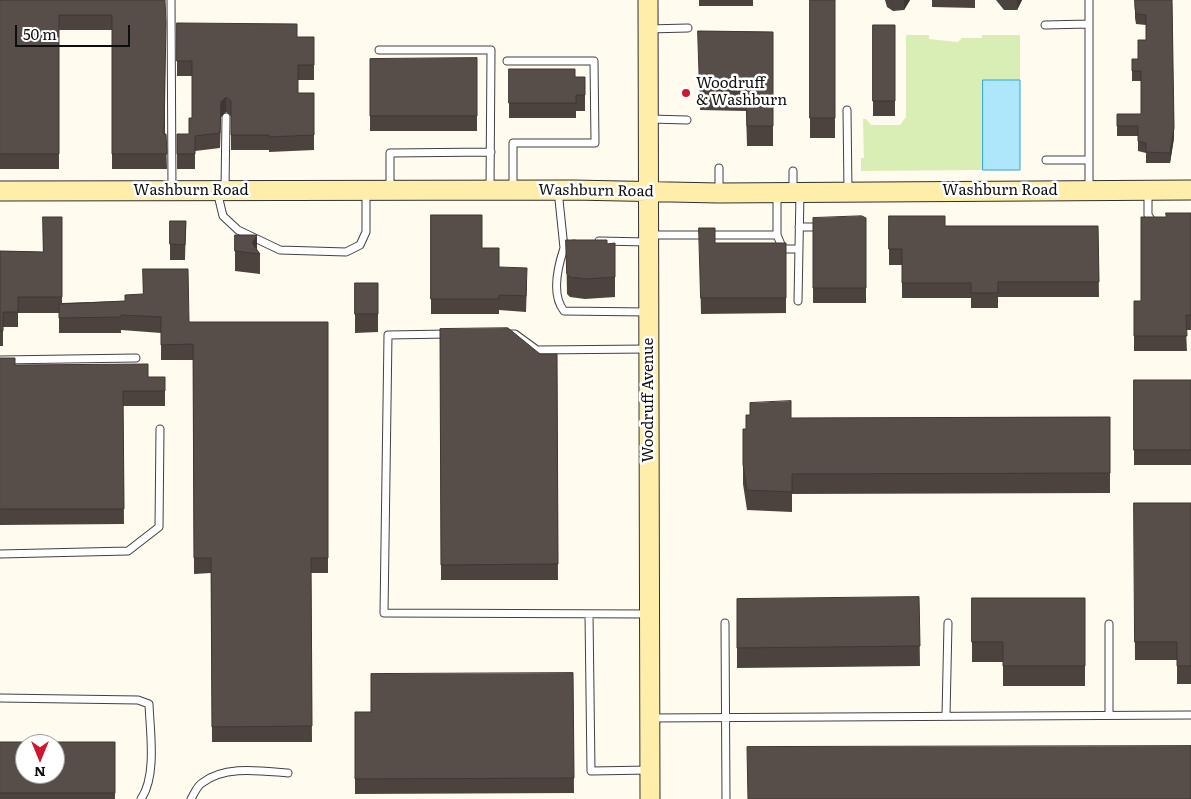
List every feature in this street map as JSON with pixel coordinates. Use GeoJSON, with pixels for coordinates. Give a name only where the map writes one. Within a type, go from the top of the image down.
{"type":"FeatureCollection","features":[{"type":"Feature","properties":{"kind":"street","name":"Woodruff Avenue"},"geometry":{"type":"LineString","coordinates":[[648,0],[650,799]]}},
{"type":"Feature","properties":{"kind":"street","name":"Washburn Road"},"geometry":{"type":"LineString","coordinates":[[0,191],[558,190],[848,192],[1191,190]]}},
{"type":"Feature","properties":{"kind":"lane"},"geometry":{"type":"LineString","coordinates":[[171,0],[172,190]]}},
{"type":"Feature","properties":{"kind":"lane"},"geometry":{"type":"LineString","coordinates":[[1089,0],[1089,191]]}},
{"type":"Feature","properties":{"kind":"lane"},"geometry":{"type":"LineString","coordinates":[[1045,25],[1089,24]]}},
{"type":"Feature","properties":{"kind":"lane"},"geometry":{"type":"LineString","coordinates":[[648,29],[688,28]]}},
{"type":"Feature","properties":{"kind":"lane"},"geometry":{"type":"LineString","coordinates":[[379,50],[490,50],[490,190]]}},
{"type":"Feature","properties":{"kind":"lane"},"geometry":{"type":"LineString","coordinates":[[506,61],[594,61],[595,143],[513,143],[513,190]]}},
{"type":"Feature","properties":{"kind":"lane"},"geometry":{"type":"LineString","coordinates":[[848,110],[848,192]]}},
{"type":"Feature","properties":{"kind":"lane"},"geometry":{"type":"LineString","coordinates":[[226,117],[221,190],[223,216],[238,230],[280,250],[346,252],[360,245],[366,232],[366,190]]}},
{"type":"Feature","properties":{"kind":"lane"},"geometry":{"type":"LineString","coordinates":[[648,120],[687,120]]}},
{"type":"Feature","properties":{"kind":"lane"},"geometry":{"type":"LineString","coordinates":[[390,190],[390,153],[491,152]]}},
{"type":"Feature","properties":{"kind":"lane"},"geometry":{"type":"LineString","coordinates":[[1046,160],[1089,160]]}},
{"type":"Feature","properties":{"kind":"lane"},"geometry":{"type":"LineString","coordinates":[[719,168],[719,192]]}},
{"type":"Feature","properties":{"kind":"lane"},"geometry":{"type":"LineString","coordinates":[[793,170],[790,192],[777,235],[783,249],[799,249]]}},
{"type":"Feature","properties":{"kind":"lane"},"geometry":{"type":"LineString","coordinates":[[558,190],[564,248],[559,263],[558,304],[564,311],[649,312]]}},
{"type":"Feature","properties":{"kind":"lane"},"geometry":{"type":"LineString","coordinates":[[1148,190],[1149,219],[1156,225]]}},
{"type":"Feature","properties":{"kind":"lane"},"geometry":{"type":"LineString","coordinates":[[790,192],[799,227],[798,301]]}},
{"type":"Feature","properties":{"kind":"lane"},"geometry":{"type":"LineString","coordinates":[[799,227],[826,227]]}},
{"type":"Feature","properties":{"kind":"lane"},"geometry":{"type":"LineString","coordinates":[[589,241],[777,235]]}},
{"type":"Feature","properties":{"kind":"lane"},"geometry":{"type":"LineString","coordinates":[[564,248],[581,241]]}},
{"type":"Feature","properties":{"kind":"lane"},"geometry":{"type":"LineString","coordinates":[[456,334],[388,335],[384,613],[650,614]]}},
{"type":"Feature","properties":{"kind":"lane"},"geometry":{"type":"LineString","coordinates":[[496,334],[516,334],[537,350],[649,349]]}},
{"type":"Feature","properties":{"kind":"lane"},"geometry":{"type":"LineString","coordinates":[[0,360],[136,358]]}},
{"type":"Feature","properties":{"kind":"lane"},"geometry":{"type":"LineString","coordinates":[[0,554],[128,552],[159,527],[160,429]]}},
{"type":"Feature","properties":{"kind":"lane"},"geometry":{"type":"LineString","coordinates":[[589,614],[591,771],[650,770]]}},
{"type":"Feature","properties":{"kind":"lane"},"geometry":{"type":"LineString","coordinates":[[946,716],[948,623]]}},
{"type":"Feature","properties":{"kind":"lane"},"geometry":{"type":"LineString","coordinates":[[726,624],[726,799]]}},
{"type":"Feature","properties":{"kind":"lane"},"geometry":{"type":"LineString","coordinates":[[1109,624],[1109,716]]}},
{"type":"Feature","properties":{"kind":"lane"},"geometry":{"type":"LineString","coordinates":[[0,698],[138,700],[148,704],[151,752],[147,791],[141,799]]}},
{"type":"Feature","properties":{"kind":"lane"},"geometry":{"type":"LineString","coordinates":[[650,718],[1191,715]]}},
{"type":"Feature","properties":{"kind":"lane"},"geometry":{"type":"LineString","coordinates":[[191,799],[200,783],[216,775],[248,771],[288,773]]}},
{"type":"Feature","properties":{"kind":"green space"},"geometry":{"type":"Polygon","coordinates":[[[906,35],[929,35],[929,39],[958,42],[962,38],[982,38],[982,35],[1020,35],[1020,80],[983,80],[983,170],[861,171],[861,158],[864,158],[863,119],[866,119],[871,125],[900,125],[906,117],[906,35]]]}},
{"type":"Feature","properties":{"kind":"water"},"geometry":{"type":"Polygon","coordinates":[[[983,80],[1020,80],[1020,170],[983,170],[983,80]]]}},
{"type":"Feature","properties":{"kind":"building"},"geometry":{"type":"Polygon","coordinates":[[[0,0],[165,0],[164,134],[166,134],[167,154],[112,154],[112,15],[59,15],[59,154],[0,154],[0,0]]]}},
{"type":"Feature","properties":{"kind":"building"},"geometry":{"type":"Polygon","coordinates":[[[810,0],[835,0],[835,118],[810,118],[810,0]]]}},
{"type":"Feature","properties":{"kind":"building"},"geometry":{"type":"Polygon","coordinates":[[[1135,0],[1172,0],[1174,128],[1170,153],[1146,152],[1146,143],[1138,141],[1138,126],[1117,126],[1117,114],[1141,114],[1141,71],[1132,71],[1132,59],[1138,59],[1138,40],[1146,40],[1146,15],[1136,14],[1135,0]]]}},
{"type":"Feature","properties":{"kind":"building"},"geometry":{"type":"Polygon","coordinates":[[[177,23],[297,24],[297,37],[314,37],[314,65],[298,65],[298,93],[314,93],[314,135],[269,137],[269,135],[231,135],[231,101],[226,97],[221,102],[220,133],[195,136],[195,154],[177,154],[177,134],[189,134],[189,118],[192,118],[192,61],[177,61],[177,23]]]}},
{"type":"Feature","properties":{"kind":"building"},"geometry":{"type":"Polygon","coordinates":[[[873,25],[895,25],[895,101],[873,101],[873,25]]]}},
{"type":"Feature","properties":{"kind":"building"},"geometry":{"type":"Polygon","coordinates":[[[698,31],[773,32],[773,126],[747,126],[746,91],[700,90],[698,31]]]}},
{"type":"Feature","properties":{"kind":"building"},"geometry":{"type":"Polygon","coordinates":[[[477,58],[477,116],[370,116],[370,59],[477,58]]]}},
{"type":"Feature","properties":{"kind":"building"},"geometry":{"type":"Polygon","coordinates":[[[509,69],[575,69],[575,77],[585,77],[585,95],[576,95],[576,103],[509,103],[509,69]]]}},
{"type":"Feature","properties":{"kind":"building"},"geometry":{"type":"Polygon","coordinates":[[[1166,213],[1191,213],[1191,315],[1186,315],[1187,336],[1134,336],[1134,301],[1141,301],[1141,217],[1166,217],[1166,213]]]}},
{"type":"Feature","properties":{"kind":"building"},"geometry":{"type":"Polygon","coordinates":[[[431,215],[482,215],[482,248],[499,248],[499,267],[527,268],[526,296],[499,295],[499,299],[431,299],[431,215]]]}},
{"type":"Feature","properties":{"kind":"building"},"geometry":{"type":"Polygon","coordinates":[[[862,216],[866,218],[866,288],[813,288],[813,218],[862,216]]]}},
{"type":"Feature","properties":{"kind":"building"},"geometry":{"type":"Polygon","coordinates":[[[889,216],[945,216],[945,226],[1098,226],[1099,282],[998,282],[998,293],[971,293],[971,283],[902,283],[902,249],[889,249],[889,216]]]}},
{"type":"Feature","properties":{"kind":"building"},"geometry":{"type":"Polygon","coordinates":[[[43,217],[62,217],[62,297],[18,297],[18,312],[3,312],[3,331],[0,331],[0,251],[43,252],[43,217]]]}},
{"type":"Feature","properties":{"kind":"building"},"geometry":{"type":"Polygon","coordinates":[[[170,221],[186,221],[185,245],[170,244],[170,221]]]}},
{"type":"Feature","properties":{"kind":"building"},"geometry":{"type":"Polygon","coordinates":[[[699,228],[715,228],[715,243],[786,243],[786,298],[701,298],[699,228]]]}},
{"type":"Feature","properties":{"kind":"building"},"geometry":{"type":"Polygon","coordinates":[[[235,235],[257,235],[252,243],[260,254],[235,251],[235,235]]]}},
{"type":"Feature","properties":{"kind":"building"},"geometry":{"type":"Polygon","coordinates":[[[566,240],[607,240],[607,244],[615,243],[615,277],[585,279],[570,277],[567,274],[566,240]]]}},
{"type":"Feature","properties":{"kind":"building"},"geometry":{"type":"Polygon","coordinates":[[[143,269],[188,269],[189,322],[328,322],[328,558],[311,558],[312,726],[212,727],[211,558],[194,558],[193,344],[161,345],[161,317],[121,315],[121,317],[59,318],[59,304],[125,301],[125,295],[143,294],[143,269]]]}},
{"type":"Feature","properties":{"kind":"building"},"geometry":{"type":"Polygon","coordinates":[[[355,283],[378,283],[378,314],[355,314],[355,283]]]}},
{"type":"Feature","properties":{"kind":"building"},"geometry":{"type":"Polygon","coordinates":[[[508,328],[540,354],[557,354],[558,564],[441,565],[440,329],[508,328]]]}},
{"type":"Feature","properties":{"kind":"building"},"geometry":{"type":"Polygon","coordinates":[[[0,358],[15,358],[15,365],[148,364],[148,377],[165,377],[165,391],[123,391],[124,509],[0,509],[0,358]]]}},
{"type":"Feature","properties":{"kind":"building"},"geometry":{"type":"Polygon","coordinates":[[[1134,380],[1191,380],[1191,450],[1134,450],[1134,380]]]}},
{"type":"Feature","properties":{"kind":"building"},"geometry":{"type":"Polygon","coordinates":[[[791,401],[791,418],[1110,417],[1110,473],[792,474],[792,492],[747,490],[743,464],[743,429],[746,429],[746,415],[750,415],[750,403],[791,401]]]}},
{"type":"Feature","properties":{"kind":"building"},"geometry":{"type":"Polygon","coordinates":[[[1134,503],[1191,503],[1191,666],[1177,666],[1177,642],[1135,642],[1134,503]]]}},
{"type":"Feature","properties":{"kind":"building"},"geometry":{"type":"Polygon","coordinates":[[[919,597],[920,646],[737,648],[737,599],[919,597]]]}},
{"type":"Feature","properties":{"kind":"building"},"geometry":{"type":"Polygon","coordinates":[[[972,598],[1085,598],[1085,666],[1003,666],[1003,642],[972,642],[972,598]]]}},
{"type":"Feature","properties":{"kind":"building"},"geometry":{"type":"Polygon","coordinates":[[[573,673],[574,778],[355,779],[355,712],[371,712],[371,674],[573,673]]]}},
{"type":"Feature","properties":{"kind":"building"},"geometry":{"type":"Polygon","coordinates":[[[0,742],[15,742],[15,784],[65,784],[65,742],[115,742],[115,793],[0,793],[0,742]]]}},
{"type":"Feature","properties":{"kind":"building"},"geometry":{"type":"Polygon","coordinates":[[[1191,746],[1191,799],[748,799],[747,747],[1191,746]]]}},
{"type":"Feature","properties":{"kind":"place","name":"Woodruff & Washburn"},"geometry":{"type":"Point","coordinates":[686,93]}}]}
